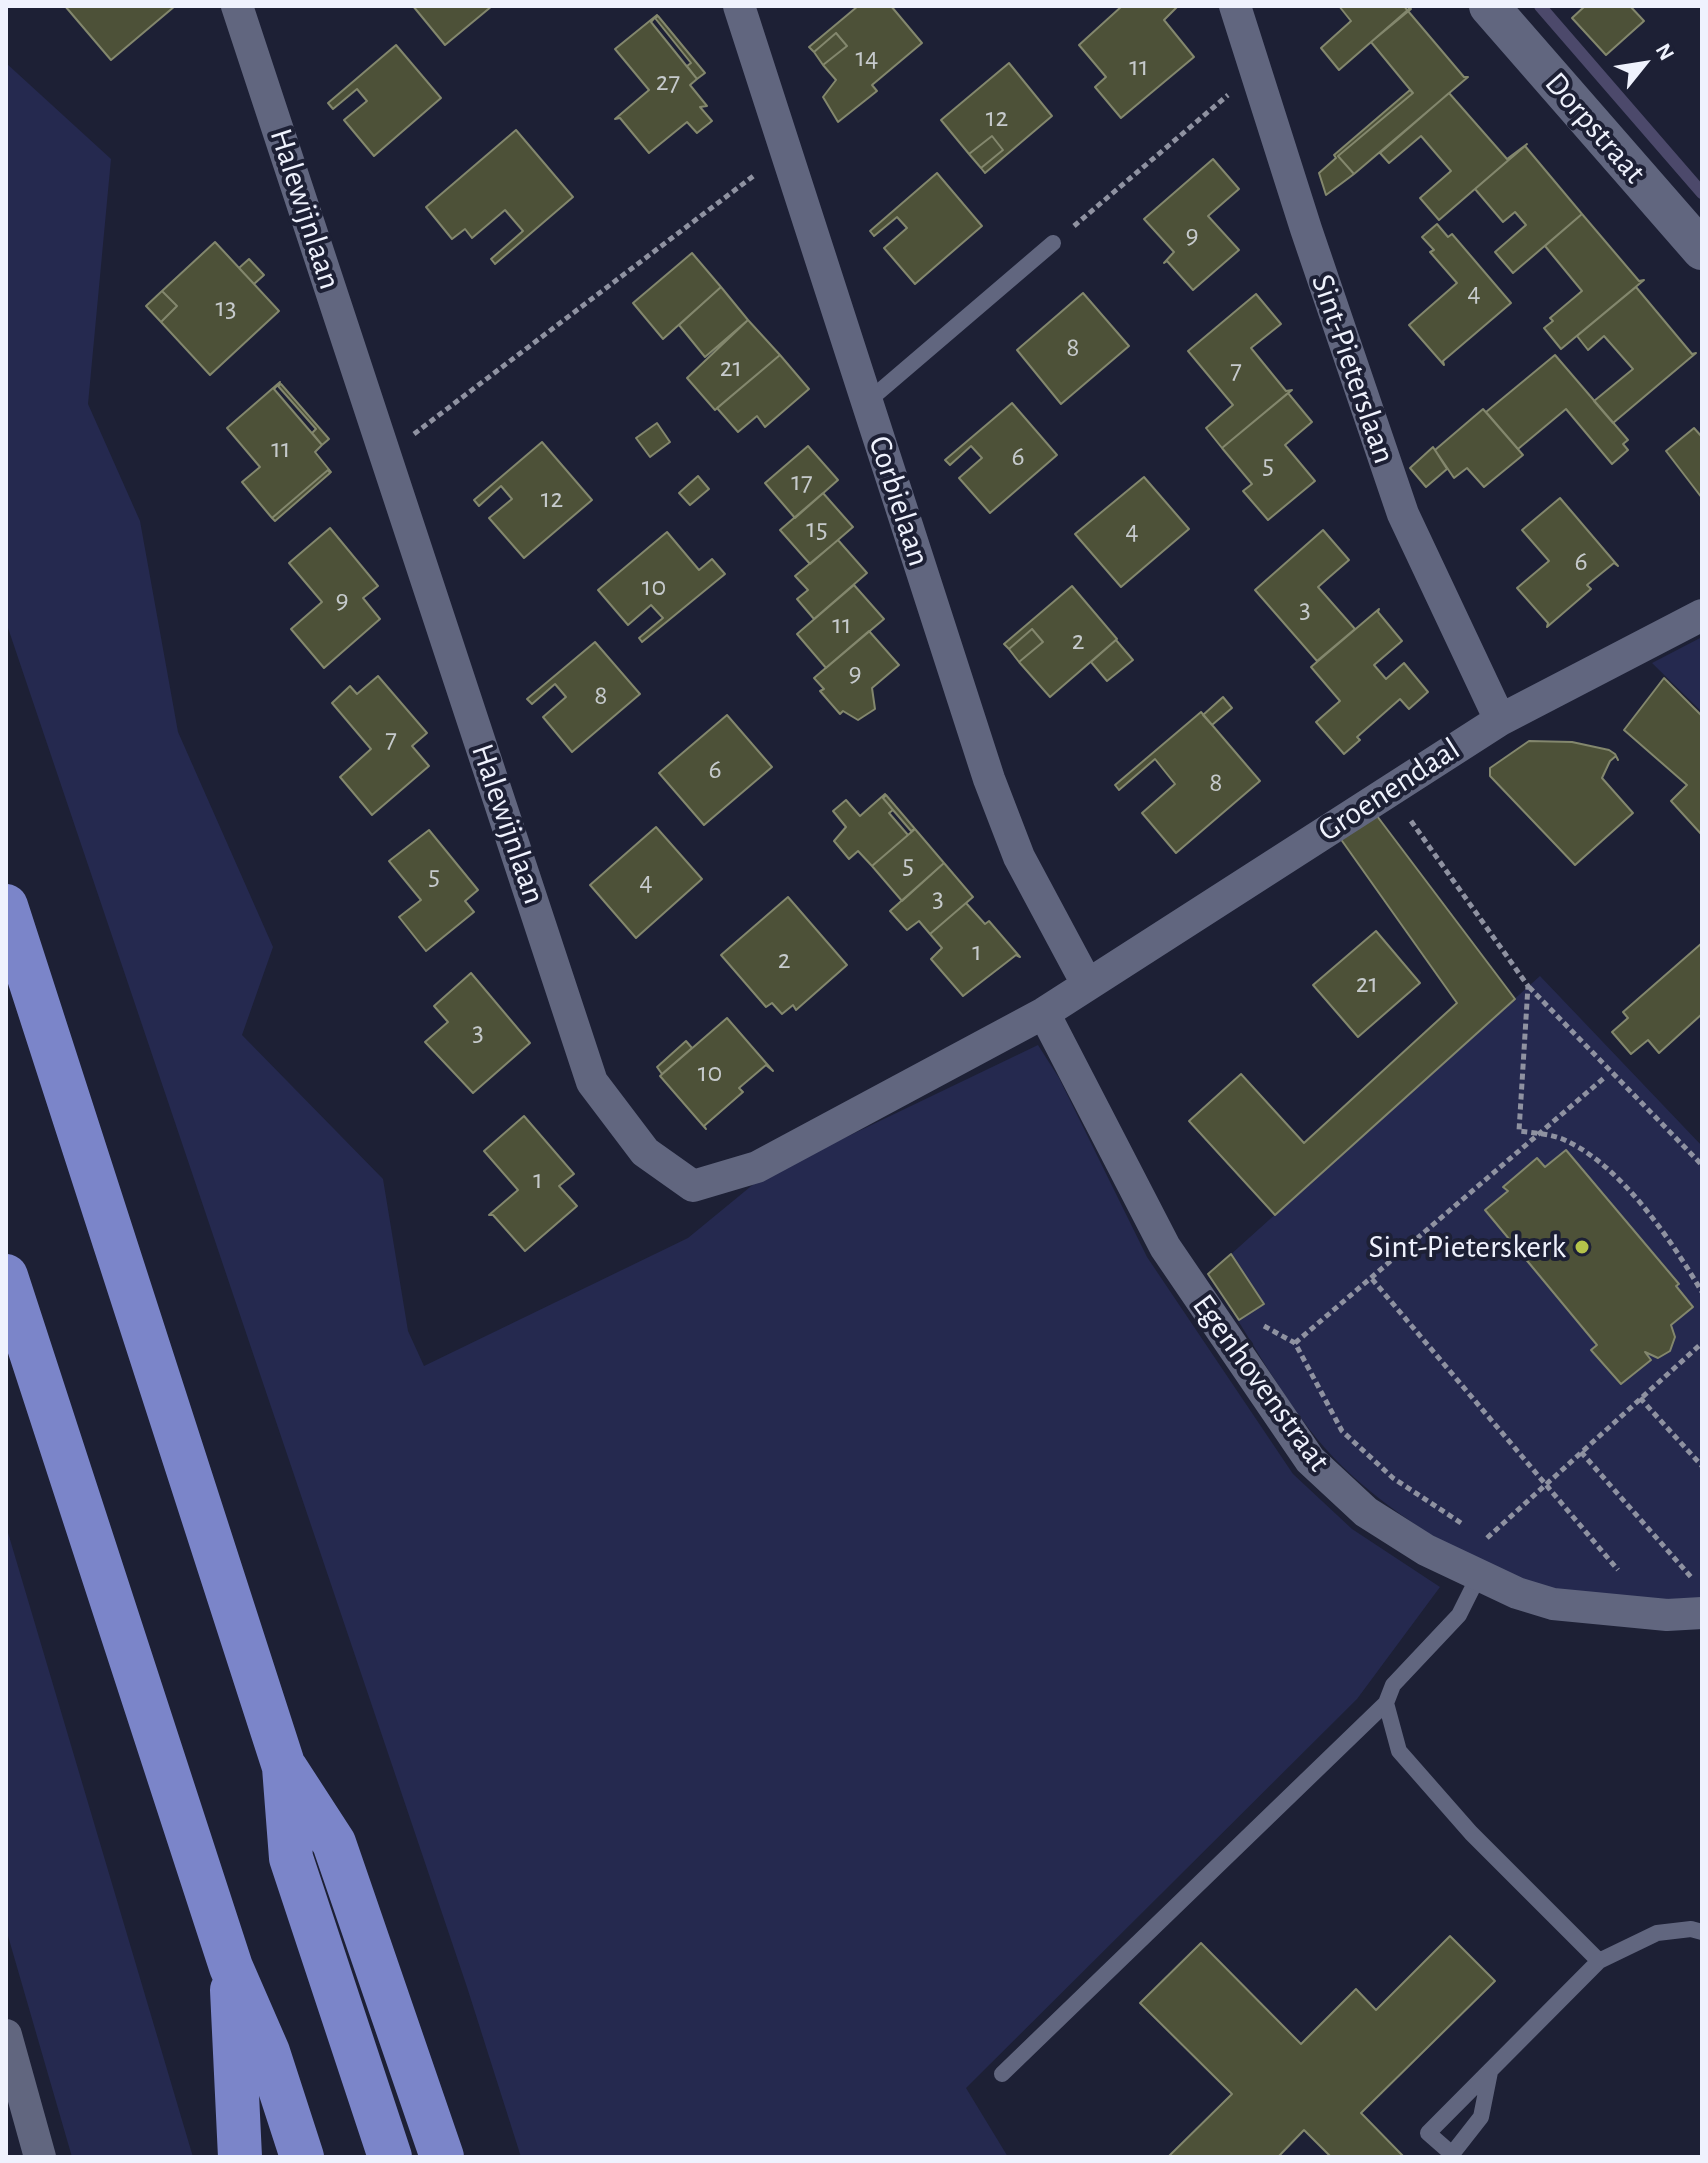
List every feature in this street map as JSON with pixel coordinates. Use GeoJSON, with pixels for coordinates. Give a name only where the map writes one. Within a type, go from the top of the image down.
{"type":"FeatureCollection","features":[{"type":"Feature","properties":{"kind":"highway"},"geometry":{"type":"LineString","coordinates":[[6,906],[284,1767],[291,1858],[390,2157]]}},
{"type":"Feature","properties":{"kind":"highway"},"geometry":{"type":"LineString","coordinates":[[6,1276],[231,1967],[268,2052],[302,2157]]}},
{"type":"Feature","properties":{"kind":"highway"},"geometry":{"type":"LineString","coordinates":[[284,1767],[334,1843],[442,2157]]}},
{"type":"Feature","properties":{"kind":"highway"},"geometry":{"type":"LineString","coordinates":[[231,1967],[240,2157]]}},
{"type":"Feature","properties":{"kind":"street","name":"Halewijnlaan"},"geometry":{"type":"LineString","coordinates":[[237,6],[592,1082],[645,1152],[693,1186],[757,1167],[1044,1013],[1087,984]]}},
{"type":"Feature","properties":{"kind":"street","name":"Corbielaan"},"geometry":{"type":"LineString","coordinates":[[739,6],[999,805],[1019,857],[1087,984]]}},
{"type":"Feature","properties":{"kind":"street","name":"Sint-Pieterslaan"},"geometry":{"type":"LineString","coordinates":[[1235,6],[1403,514],[1500,720]]}},
{"type":"Feature","properties":{"kind":"street","name":"Dorpstraat"},"geometry":{"type":"LineString","coordinates":[[1489,6],[1702,250]]}},
{"type":"Feature","properties":{"kind":"street","name":"Groenendaal"},"geometry":{"type":"LineString","coordinates":[[1087,984],[1500,720],[1702,615]]}},
{"type":"Feature","properties":{"kind":"street","name":"Egenhovenstraat"},"geometry":{"type":"LineString","coordinates":[[1044,1013],[1165,1247],[1310,1460],[1366,1512],[1426,1550],[1478,1577],[1553,1604],[1667,1615],[1702,1613]]}},
{"type":"Feature","properties":{"kind":"street"},"geometry":{"type":"LineString","coordinates":[[6,2035],[40,2157]]}},
{"type":"Feature","properties":{"kind":"lane"},"geometry":{"type":"LineString","coordinates":[[867,402],[1053,243]]}},
{"type":"Feature","properties":{"kind":"lane"},"geometry":{"type":"LineString","coordinates":[[1002,2074],[1386,1703],[1393,1685],[1459,1615],[1478,1577]]}},
{"type":"Feature","properties":{"kind":"lane"},"geometry":{"type":"LineString","coordinates":[[1386,1703],[1399,1751],[1471,1833],[1599,1961]]}},
{"type":"Feature","properties":{"kind":"lane"},"geometry":{"type":"LineString","coordinates":[[1490,2072],[1481,2117],[1452,2154],[1428,2133],[1599,1961],[1657,1933],[1691,1929],[1702,1932]]}},
{"type":"Feature","properties":{"kind":"path"},"geometry":{"type":"LineString","coordinates":[[1053,243],[1256,71]]}},
{"type":"Feature","properties":{"kind":"path"},"geometry":{"type":"LineString","coordinates":[[387,454],[737,189]]}},
{"type":"Feature","properties":{"kind":"path"},"geometry":{"type":"LineString","coordinates":[[1389,790],[1528,986],[1702,1165]]}},
{"type":"Feature","properties":{"kind":"path"},"geometry":{"type":"LineString","coordinates":[[1528,986],[1519,1131],[1566,1140],[1618,1178],[1680,1256],[1702,1292]]}},
{"type":"Feature","properties":{"kind":"path"},"geometry":{"type":"LineString","coordinates":[[1295,1343],[1604,1078]]}},
{"type":"Feature","properties":{"kind":"path"},"geometry":{"type":"LineString","coordinates":[[1372,1279],[1618,1570]]}},
{"type":"Feature","properties":{"kind":"path"},"geometry":{"type":"LineString","coordinates":[[1260,1323],[1295,1343],[1342,1431],[1393,1478],[1501,1544]]}},
{"type":"Feature","properties":{"kind":"path"},"geometry":{"type":"LineString","coordinates":[[1487,1538],[1702,1343]]}},
{"type":"Feature","properties":{"kind":"path"},"geometry":{"type":"LineString","coordinates":[[1640,1398],[1702,1466]]}},
{"type":"Feature","properties":{"kind":"path"},"geometry":{"type":"LineString","coordinates":[[1581,1452],[1691,1577]]}},
{"type":"Feature","properties":{"kind":"path"},"geometry":{"type":"LineString","coordinates":[[1604,1569],[1631,1572]]}},
{"type":"Feature","properties":{"kind":"path"},"geometry":{"type":"LineString","coordinates":[[1679,1576],[1702,1576]]}},
{"type":"Feature","properties":{"kind":"shaded area"},"geometry":{"type":"Polygon","coordinates":[[[6,63],[111,159],[88,404],[140,521],[178,732],[273,947],[242,1035],[383,1179],[408,1331],[424,1366],[688,1238],[761,1178],[1038,1045],[1059,1078],[1147,1257],[1293,1474],[1352,1529],[1440,1587],[1357,1699],[966,2088],[1008,2157],[521,2157],[467,1987],[6,622],[6,63]]]}},
{"type":"Feature","properties":{"kind":"shaded area"},"geometry":{"type":"Polygon","coordinates":[[[1702,637],[1702,712],[1652,663],[1702,637]]]}},
{"type":"Feature","properties":{"kind":"shaded area"},"geometry":{"type":"Polygon","coordinates":[[[1540,976],[1702,1146],[1702,1598],[1610,1597],[1541,1585],[1468,1556],[1415,1524],[1365,1487],[1324,1447],[1279,1386],[1209,1274],[1540,976]]]}},
{"type":"Feature","properties":{"kind":"shaded area"},"geometry":{"type":"Polygon","coordinates":[[[6,1526],[193,2157],[72,2157],[6,1929],[6,1526]]]}},
{"type":"Feature","properties":{"kind":"building"},"geometry":{"type":"Polygon","coordinates":[[[65,6],[175,6],[111,60],[65,6]]]}},
{"type":"Feature","properties":{"kind":"building"},"geometry":{"type":"Polygon","coordinates":[[[413,6],[492,6],[445,45],[413,6]]]}},
{"type":"Feature","properties":{"kind":"building"},"geometry":{"type":"Polygon","coordinates":[[[858,6],[891,6],[922,43],[872,85],[877,91],[838,122],[823,97],[836,80],[823,65],[847,46],[836,33],[814,52],[809,47],[858,6]]]}},
{"type":"Feature","properties":{"kind":"building"},"geometry":{"type":"Polygon","coordinates":[[[1122,6],[1178,6],[1164,20],[1194,57],[1121,118],[1095,87],[1106,77],[1079,45],[1122,6]]]}},
{"type":"Feature","properties":{"kind":"building"},"geometry":{"type":"Polygon","coordinates":[[[1339,6],[1410,8],[1339,70],[1321,48],[1351,21],[1339,6]]]}},
{"type":"Feature","properties":{"kind":"building"},"geometry":{"type":"Polygon","coordinates":[[[1585,6],[1630,6],[1644,21],[1606,55],[1572,18],[1585,6]]]}},
{"type":"Feature","properties":{"kind":"building"},"geometry":{"type":"Polygon","coordinates":[[[1408,11],[1464,77],[1468,77],[1354,174],[1338,156],[1413,93],[1371,42],[1408,11]]]}},
{"type":"Feature","properties":{"kind":"building"},"geometry":{"type":"Polygon","coordinates":[[[657,15],[651,22],[697,79],[690,85],[707,106],[700,107],[712,121],[697,133],[687,122],[649,153],[620,118],[615,119],[649,90],[615,49],[657,15]]]}},
{"type":"Feature","properties":{"kind":"building"},"geometry":{"type":"Polygon","coordinates":[[[658,16],[705,73],[697,79],[687,66],[691,63],[655,18],[658,16]]]}},
{"type":"Feature","properties":{"kind":"building"},"geometry":{"type":"Polygon","coordinates":[[[836,33],[847,46],[823,65],[814,52],[836,33]]]}},
{"type":"Feature","properties":{"kind":"building"},"geometry":{"type":"Polygon","coordinates":[[[396,45],[441,98],[374,156],[344,120],[367,101],[357,89],[333,109],[328,103],[396,45]]]}},
{"type":"Feature","properties":{"kind":"building"},"geometry":{"type":"Polygon","coordinates":[[[1009,63],[1052,116],[985,173],[981,168],[1003,150],[992,136],[969,154],[941,120],[1009,63]]]}},
{"type":"Feature","properties":{"kind":"building"},"geometry":{"type":"Polygon","coordinates":[[[1410,90],[1413,93],[1338,156],[1354,174],[1326,195],[1319,173],[1336,158],[1334,155],[1410,90]]]}},
{"type":"Feature","properties":{"kind":"building"},"geometry":{"type":"Polygon","coordinates":[[[1449,93],[1507,159],[1527,144],[1439,220],[1420,198],[1451,171],[1421,136],[1389,163],[1380,153],[1449,93]]]}},
{"type":"Feature","properties":{"kind":"building"},"geometry":{"type":"Polygon","coordinates":[[[516,130],[573,197],[495,264],[491,259],[523,231],[505,210],[472,238],[465,229],[452,239],[426,207],[516,130]]]}},
{"type":"Feature","properties":{"kind":"building"},"geometry":{"type":"Polygon","coordinates":[[[992,136],[1003,150],[981,168],[969,154],[992,136]]]}},
{"type":"Feature","properties":{"kind":"building"},"geometry":{"type":"Polygon","coordinates":[[[1525,146],[1582,214],[1513,273],[1495,252],[1526,225],[1515,212],[1503,222],[1475,189],[1525,146]]]}},
{"type":"Feature","properties":{"kind":"building"},"geometry":{"type":"Polygon","coordinates":[[[1213,159],[1239,189],[1208,216],[1239,250],[1193,290],[1167,261],[1164,263],[1174,252],[1144,219],[1213,159]]]}},
{"type":"Feature","properties":{"kind":"building"},"geometry":{"type":"Polygon","coordinates":[[[937,173],[982,226],[915,284],[884,248],[907,228],[897,217],[874,236],[870,231],[937,173]]]}},
{"type":"Feature","properties":{"kind":"building"},"geometry":{"type":"Polygon","coordinates":[[[1582,214],[1639,281],[1644,280],[1561,349],[1544,328],[1553,321],[1550,318],[1582,291],[1545,246],[1582,214]]]}},
{"type":"Feature","properties":{"kind":"building"},"geometry":{"type":"Polygon","coordinates":[[[1437,224],[1448,237],[1452,234],[1511,303],[1443,361],[1444,365],[1409,325],[1457,283],[1430,252],[1434,250],[1422,237],[1437,224]]]}},
{"type":"Feature","properties":{"kind":"building"},"geometry":{"type":"Polygon","coordinates":[[[215,242],[279,311],[210,375],[161,322],[177,306],[162,291],[215,242]]]}},
{"type":"Feature","properties":{"kind":"building"},"geometry":{"type":"Polygon","coordinates":[[[692,253],[721,287],[663,339],[633,303],[692,253]]]}},
{"type":"Feature","properties":{"kind":"building"},"geometry":{"type":"Polygon","coordinates":[[[249,259],[264,275],[254,284],[239,268],[249,259]]]}},
{"type":"Feature","properties":{"kind":"building"},"geometry":{"type":"Polygon","coordinates":[[[721,287],[748,320],[705,357],[679,325],[721,287]]]}},
{"type":"Feature","properties":{"kind":"building"},"geometry":{"type":"Polygon","coordinates":[[[1636,287],[1692,354],[1696,353],[1613,423],[1594,401],[1633,369],[1604,336],[1588,350],[1577,336],[1636,287]]]}},
{"type":"Feature","properties":{"kind":"building"},"geometry":{"type":"Polygon","coordinates":[[[162,291],[177,306],[161,322],[146,306],[162,291]]]}},
{"type":"Feature","properties":{"kind":"building"},"geometry":{"type":"Polygon","coordinates":[[[1083,293],[1129,346],[1061,404],[1017,350],[1083,293]]]}},
{"type":"Feature","properties":{"kind":"building"},"geometry":{"type":"Polygon","coordinates":[[[1256,294],[1281,324],[1251,348],[1286,391],[1292,390],[1222,448],[1206,428],[1233,405],[1188,351],[1256,294]]]}},
{"type":"Feature","properties":{"kind":"building"},"geometry":{"type":"Polygon","coordinates":[[[748,320],[780,355],[715,410],[687,378],[748,320]]]}},
{"type":"Feature","properties":{"kind":"building"},"geometry":{"type":"Polygon","coordinates":[[[780,355],[809,389],[765,427],[757,416],[738,432],[717,408],[780,355]]]}},
{"type":"Feature","properties":{"kind":"building"},"geometry":{"type":"Polygon","coordinates":[[[1555,355],[1628,440],[1623,444],[1628,450],[1612,464],[1566,409],[1518,449],[1486,412],[1555,355]]]}},
{"type":"Feature","properties":{"kind":"building"},"geometry":{"type":"Polygon","coordinates":[[[280,382],[274,389],[322,445],[315,452],[331,472],[328,470],[272,518],[242,482],[260,467],[227,428],[280,382]]]}},
{"type":"Feature","properties":{"kind":"building"},"geometry":{"type":"Polygon","coordinates":[[[281,384],[329,439],[322,445],[312,433],[316,429],[278,386],[281,384]]]}},
{"type":"Feature","properties":{"kind":"building"},"geometry":{"type":"Polygon","coordinates":[[[1288,393],[1312,422],[1285,445],[1315,481],[1268,520],[1243,491],[1252,484],[1222,448],[1288,393]]]}},
{"type":"Feature","properties":{"kind":"building"},"geometry":{"type":"Polygon","coordinates":[[[1012,403],[1057,455],[990,513],[959,478],[982,458],[971,446],[950,465],[945,460],[1012,403]]]}},
{"type":"Feature","properties":{"kind":"building"},"geometry":{"type":"Polygon","coordinates":[[[1483,409],[1523,455],[1484,487],[1467,468],[1454,478],[1435,450],[1483,409]]]}},
{"type":"Feature","properties":{"kind":"building"},"geometry":{"type":"Polygon","coordinates":[[[657,423],[670,442],[650,457],[636,438],[657,423]]]}},
{"type":"Feature","properties":{"kind":"building"},"geometry":{"type":"Polygon","coordinates":[[[1694,428],[1702,437],[1702,498],[1666,451],[1694,428]]]}},
{"type":"Feature","properties":{"kind":"building"},"geometry":{"type":"Polygon","coordinates":[[[542,442],[592,500],[524,558],[489,518],[512,499],[501,486],[479,506],[474,500],[542,442]]]}},
{"type":"Feature","properties":{"kind":"building"},"geometry":{"type":"Polygon","coordinates":[[[808,446],[838,480],[795,518],[765,483],[808,446]]]}},
{"type":"Feature","properties":{"kind":"building"},"geometry":{"type":"Polygon","coordinates":[[[1433,447],[1447,469],[1426,487],[1410,468],[1433,447]]]}},
{"type":"Feature","properties":{"kind":"building"},"geometry":{"type":"Polygon","coordinates":[[[328,470],[330,473],[275,521],[272,518],[328,470]]]}},
{"type":"Feature","properties":{"kind":"building"},"geometry":{"type":"Polygon","coordinates":[[[698,476],[709,489],[690,505],[679,493],[698,476]]]}},
{"type":"Feature","properties":{"kind":"building"},"geometry":{"type":"Polygon","coordinates":[[[1144,477],[1189,529],[1121,587],[1075,534],[1144,477]]]}},
{"type":"Feature","properties":{"kind":"building"},"geometry":{"type":"Polygon","coordinates":[[[823,493],[853,527],[810,564],[780,530],[823,493]]]}},
{"type":"Feature","properties":{"kind":"building"},"geometry":{"type":"Polygon","coordinates":[[[1560,498],[1618,566],[1614,563],[1587,585],[1591,589],[1547,627],[1548,623],[1517,588],[1549,561],[1522,530],[1560,498]]]}},
{"type":"Feature","properties":{"kind":"building"},"geometry":{"type":"Polygon","coordinates":[[[330,528],[378,586],[363,598],[380,619],[324,668],[291,629],[322,602],[289,563],[330,528]]]}},
{"type":"Feature","properties":{"kind":"building"},"geometry":{"type":"Polygon","coordinates":[[[1323,530],[1349,560],[1318,587],[1355,629],[1317,661],[1255,590],[1323,530]]]}},
{"type":"Feature","properties":{"kind":"building"},"geometry":{"type":"Polygon","coordinates":[[[667,532],[699,570],[712,559],[725,574],[642,642],[639,638],[663,618],[651,605],[628,625],[598,590],[667,532]]]}},
{"type":"Feature","properties":{"kind":"building"},"geometry":{"type":"Polygon","coordinates":[[[838,540],[867,573],[814,619],[797,599],[808,590],[795,576],[838,540]]]}},
{"type":"Feature","properties":{"kind":"building"},"geometry":{"type":"Polygon","coordinates":[[[854,585],[884,619],[826,668],[797,634],[854,585]]]}},
{"type":"Feature","properties":{"kind":"building"},"geometry":{"type":"Polygon","coordinates":[[[1072,586],[1117,639],[1050,697],[1019,662],[1043,642],[1032,629],[1009,649],[1004,644],[1072,586]]]}},
{"type":"Feature","properties":{"kind":"building"},"geometry":{"type":"Polygon","coordinates":[[[1379,609],[1378,612],[1402,641],[1374,665],[1386,679],[1404,663],[1428,692],[1409,709],[1400,699],[1357,737],[1360,740],[1344,754],[1316,722],[1340,701],[1311,667],[1379,609]]]}},
{"type":"Feature","properties":{"kind":"building"},"geometry":{"type":"Polygon","coordinates":[[[1032,629],[1043,642],[1019,662],[1009,649],[1032,629]]]}},
{"type":"Feature","properties":{"kind":"building"},"geometry":{"type":"Polygon","coordinates":[[[869,631],[899,665],[872,688],[875,709],[858,720],[843,711],[840,714],[820,691],[824,689],[814,678],[869,631]]]}},
{"type":"Feature","properties":{"kind":"building"},"geometry":{"type":"Polygon","coordinates":[[[1116,640],[1133,660],[1107,681],[1091,662],[1116,640]]]}},
{"type":"Feature","properties":{"kind":"building"},"geometry":{"type":"Polygon","coordinates":[[[595,642],[640,694],[572,752],[543,717],[566,697],[555,684],[532,704],[527,699],[595,642]]]}},
{"type":"Feature","properties":{"kind":"building"},"geometry":{"type":"Polygon","coordinates":[[[378,676],[427,733],[412,746],[429,766],[372,815],[340,777],[371,749],[332,703],[350,686],[357,694],[378,676]]]}},
{"type":"Feature","properties":{"kind":"building"},"geometry":{"type":"Polygon","coordinates":[[[1664,678],[1702,716],[1702,835],[1671,801],[1687,785],[1624,730],[1664,678]]]}},
{"type":"Feature","properties":{"kind":"building"},"geometry":{"type":"Polygon","coordinates":[[[1223,697],[1232,708],[1212,725],[1203,715],[1223,697]]]}},
{"type":"Feature","properties":{"kind":"building"},"geometry":{"type":"Polygon","coordinates":[[[1201,712],[1260,781],[1176,853],[1142,813],[1175,784],[1155,759],[1119,790],[1115,785],[1201,712]]]}},
{"type":"Feature","properties":{"kind":"building"},"geometry":{"type":"Polygon","coordinates":[[[727,715],[772,767],[704,825],[659,773],[727,715]]]}},
{"type":"Feature","properties":{"kind":"building"},"geometry":{"type":"Polygon","coordinates":[[[1529,741],[1572,742],[1609,750],[1616,756],[1602,778],[1633,813],[1575,865],[1490,776],[1490,768],[1529,741]]]}},
{"type":"Feature","properties":{"kind":"building"},"geometry":{"type":"Polygon","coordinates":[[[885,794],[883,798],[893,810],[889,813],[908,835],[872,866],[858,851],[849,859],[834,841],[846,827],[833,811],[846,800],[860,816],[885,794]]]}},
{"type":"Feature","properties":{"kind":"building"},"geometry":{"type":"Polygon","coordinates":[[[886,795],[915,829],[911,831],[893,810],[883,798],[886,795]]]}},
{"type":"Feature","properties":{"kind":"building"},"geometry":{"type":"Polygon","coordinates":[[[1374,812],[1515,999],[1275,1215],[1189,1121],[1241,1074],[1304,1143],[1457,1003],[1340,838],[1374,812]]]}},
{"type":"Feature","properties":{"kind":"building"},"geometry":{"type":"Polygon","coordinates":[[[656,827],[702,879],[636,938],[590,885],[656,827]]]}},
{"type":"Feature","properties":{"kind":"building"},"geometry":{"type":"Polygon","coordinates":[[[915,829],[944,863],[902,901],[872,866],[915,829]]]}},
{"type":"Feature","properties":{"kind":"building"},"geometry":{"type":"Polygon","coordinates":[[[429,830],[478,890],[465,901],[474,912],[426,951],[399,917],[421,900],[389,861],[429,830]]]}},
{"type":"Feature","properties":{"kind":"building"},"geometry":{"type":"Polygon","coordinates":[[[944,863],[973,897],[930,934],[919,921],[907,930],[890,911],[944,863]]]}},
{"type":"Feature","properties":{"kind":"building"},"geometry":{"type":"Polygon","coordinates":[[[788,897],[847,965],[796,1010],[793,1005],[782,1014],[772,1003],[766,1007],[721,955],[788,897]]]}},
{"type":"Feature","properties":{"kind":"building"},"geometry":{"type":"Polygon","coordinates":[[[966,903],[985,924],[989,921],[1020,957],[1016,955],[963,996],[931,959],[942,948],[930,934],[966,903]]]}},
{"type":"Feature","properties":{"kind":"building"},"geometry":{"type":"Polygon","coordinates":[[[1376,931],[1420,983],[1358,1037],[1313,985],[1376,931]]]}},
{"type":"Feature","properties":{"kind":"building"},"geometry":{"type":"Polygon","coordinates":[[[1702,943],[1702,1014],[1659,1053],[1648,1040],[1631,1054],[1612,1032],[1628,1018],[1623,1012],[1702,943]]]}},
{"type":"Feature","properties":{"kind":"building"},"geometry":{"type":"Polygon","coordinates":[[[471,973],[530,1043],[473,1093],[425,1042],[448,1022],[434,1006],[471,973]]]}},
{"type":"Feature","properties":{"kind":"building"},"geometry":{"type":"Polygon","coordinates":[[[727,1018],[773,1071],[766,1065],[739,1088],[743,1092],[704,1126],[706,1129],[660,1076],[727,1018]]]}},
{"type":"Feature","properties":{"kind":"building"},"geometry":{"type":"Polygon","coordinates":[[[686,1041],[692,1048],[662,1074],[657,1067],[686,1041]]]}},
{"type":"Feature","properties":{"kind":"building"},"geometry":{"type":"Polygon","coordinates":[[[524,1116],[574,1174],[559,1186],[577,1206],[525,1251],[493,1215],[489,1215],[518,1190],[484,1151],[524,1116]]]}},
{"type":"Feature","properties":{"kind":"building","name":"Sint-Pieterskerk"},"geometry":{"type":"Polygon","coordinates":[[[1566,1150],[1679,1284],[1676,1286],[1693,1307],[1671,1325],[1675,1337],[1670,1351],[1658,1358],[1645,1352],[1651,1360],[1621,1384],[1591,1350],[1597,1345],[1485,1210],[1508,1191],[1503,1187],[1537,1158],[1545,1167],[1566,1150]]]}},
{"type":"Feature","properties":{"kind":"building"},"geometry":{"type":"Polygon","coordinates":[[[1231,1254],[1264,1304],[1239,1320],[1208,1274],[1231,1254]]]}},
{"type":"Feature","properties":{"kind":"building"},"geometry":{"type":"Polygon","coordinates":[[[1450,1936],[1495,1981],[1361,2113],[1404,2157],[1331,2157],[1304,2130],[1278,2157],[1168,2157],[1232,2094],[1140,2003],[1201,1943],[1301,2044],[1356,1989],[1376,2010],[1450,1936]]]}},
{"type":"Feature","properties":{"kind":"waterway"},"geometry":{"type":"LineString","coordinates":[[1540,6],[1702,193]]}},
{"type":"Feature","properties":{"kind":"place","name":"Sint-Pieterskerk"},"geometry":{"type":"Point","coordinates":[1582,1247]}}]}
